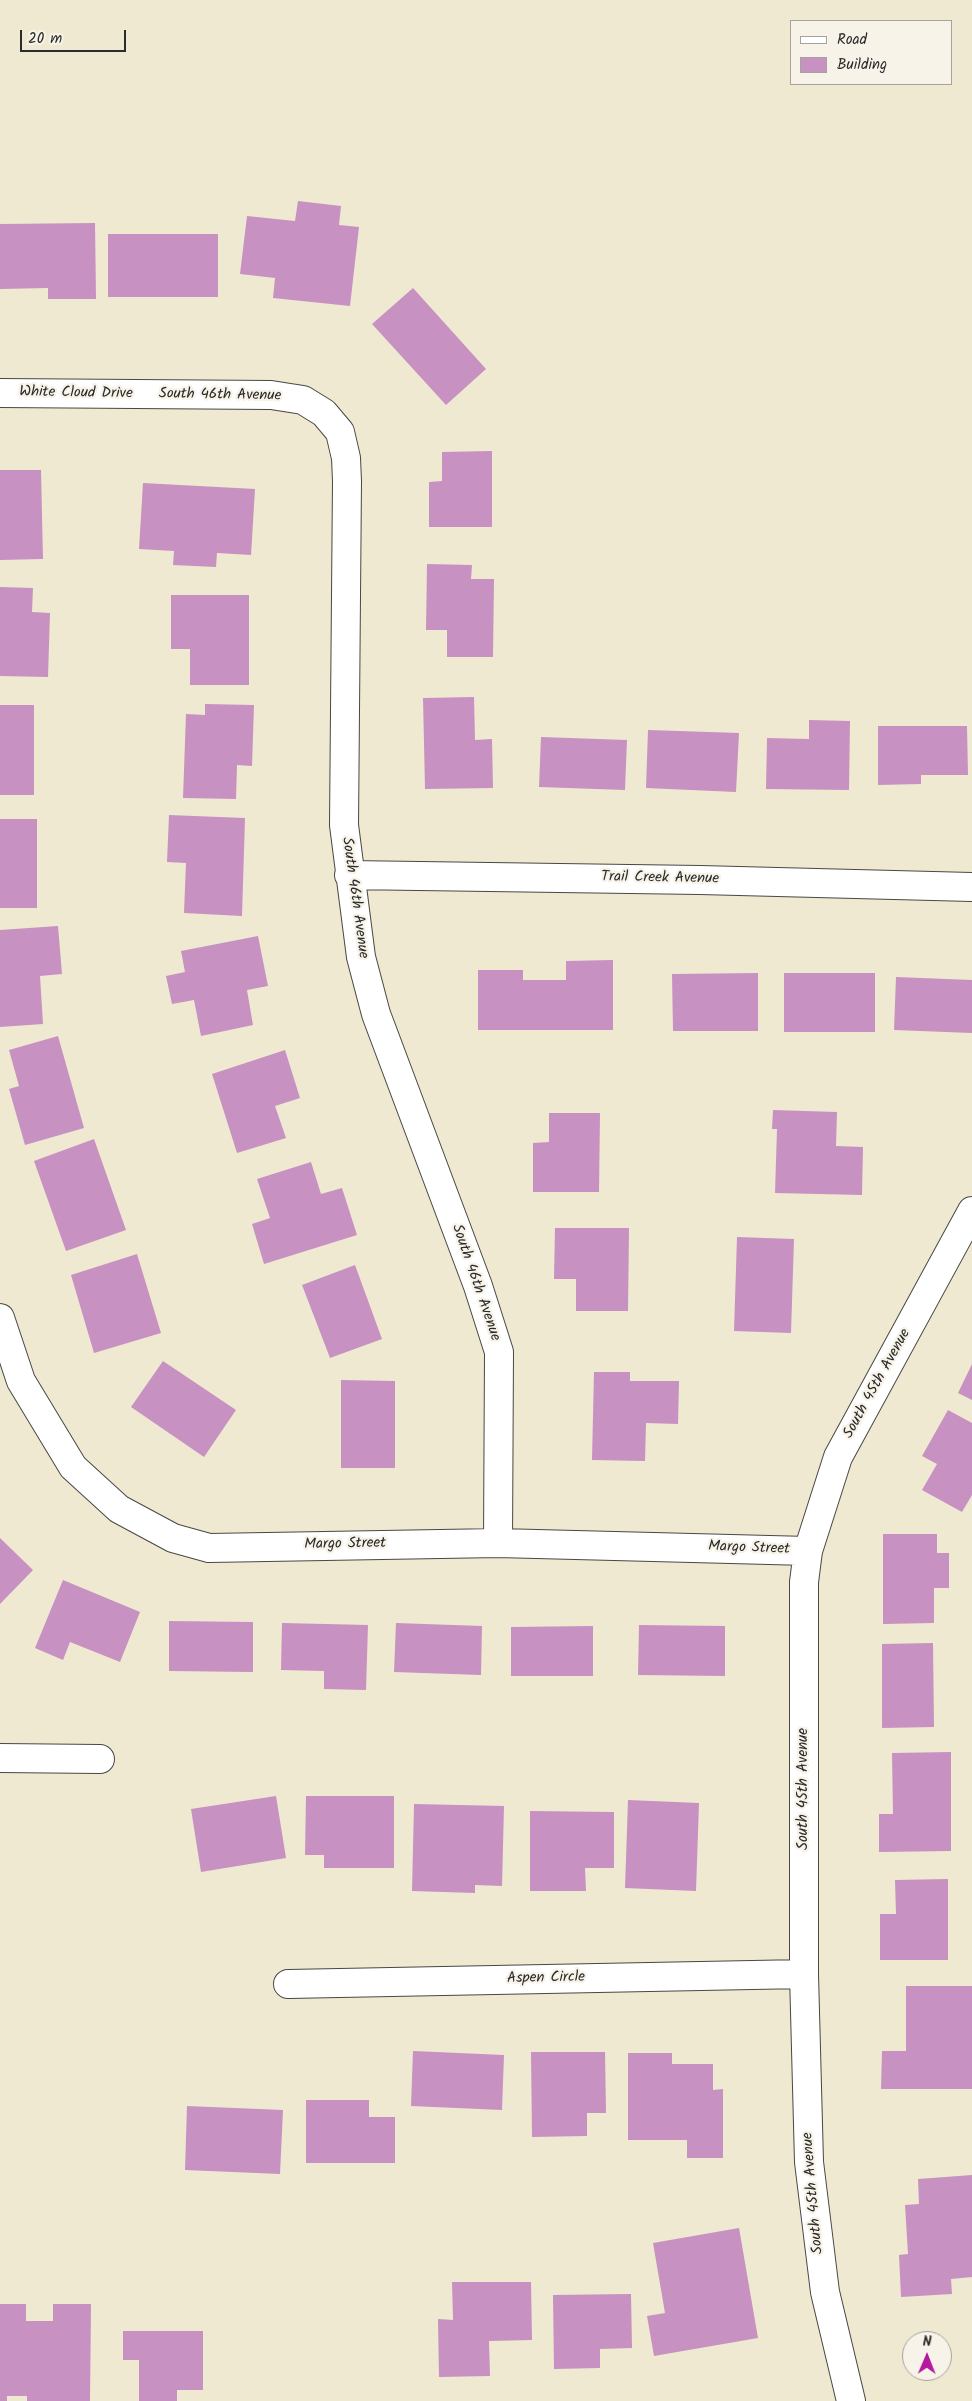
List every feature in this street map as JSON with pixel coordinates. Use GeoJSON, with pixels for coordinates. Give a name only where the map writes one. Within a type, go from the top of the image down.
{"type":"FeatureCollection","features":[{"type":"Feature","properties":{"kind":"street","name":"White Cloud Drive"},"geometry":{"type":"LineString","coordinates":[[0,393],[151,395]]}},
{"type":"Feature","properties":{"kind":"street","name":"South 46th Avenue"},"geometry":{"type":"LineString","coordinates":[[151,395],[271,395],[303,400],[324,413],[340,432],[346,458],[347,481],[344,824],[349,876],[361,957],[376,1014],[478,1286],[499,1352],[498,1542]]}},
{"type":"Feature","properties":{"kind":"street","name":"Trail Creek Avenue"},"geometry":{"type":"LineString","coordinates":[[349,876],[700,880],[972,887]]}},
{"type":"Feature","properties":{"kind":"street","name":"South 45th Avenue"},"geometry":{"type":"LineString","coordinates":[[851,2401],[825,2292],[809,2162],[804,1974],[804,1582],[808,1551],[838,1457],[972,1211]]}},
{"type":"Feature","properties":{"kind":"street","name":"Margo Street"},"geometry":{"type":"LineString","coordinates":[[0,1318],[21,1381],[73,1467],[119,1509],[173,1538],[209,1548],[498,1542],[808,1551]]}},
{"type":"Feature","properties":{"kind":"street"},"geometry":{"type":"LineString","coordinates":[[0,1758],[100,1759]]}},
{"type":"Feature","properties":{"kind":"street","name":"Aspen Circle"},"geometry":{"type":"LineString","coordinates":[[288,1984],[804,1974]]}},
{"type":"Feature","properties":{"kind":"building"},"geometry":{"type":"Polygon","coordinates":[[[298,201],[341,206],[339,225],[359,227],[350,306],[273,298],[275,278],[240,274],[247,216],[295,221],[298,201]]]}},
{"type":"Feature","properties":{"kind":"building"},"geometry":{"type":"Polygon","coordinates":[[[95,223],[96,299],[48,299],[48,288],[0,289],[0,224],[95,223]]]}},
{"type":"Feature","properties":{"kind":"building"},"geometry":{"type":"Polygon","coordinates":[[[108,234],[218,234],[218,297],[108,297],[108,234]]]}},
{"type":"Feature","properties":{"kind":"building"},"geometry":{"type":"Polygon","coordinates":[[[413,288],[486,369],[446,405],[372,324],[413,288]]]}},
{"type":"Feature","properties":{"kind":"building"},"geometry":{"type":"Polygon","coordinates":[[[492,451],[492,527],[429,527],[429,482],[442,481],[442,452],[492,451]]]}},
{"type":"Feature","properties":{"kind":"building"},"geometry":{"type":"Polygon","coordinates":[[[0,470],[41,470],[43,559],[0,560],[0,470]]]}},
{"type":"Feature","properties":{"kind":"building"},"geometry":{"type":"Polygon","coordinates":[[[143,483],[255,489],[251,555],[217,553],[216,567],[173,565],[174,551],[139,549],[143,483]]]}},
{"type":"Feature","properties":{"kind":"building"},"geometry":{"type":"Polygon","coordinates":[[[427,564],[472,565],[471,579],[494,579],[493,657],[447,657],[447,630],[426,630],[427,564]]]}},
{"type":"Feature","properties":{"kind":"building"},"geometry":{"type":"Polygon","coordinates":[[[0,587],[33,588],[32,612],[50,613],[48,677],[0,676],[0,587]]]}},
{"type":"Feature","properties":{"kind":"building"},"geometry":{"type":"Polygon","coordinates":[[[171,595],[249,595],[249,685],[190,685],[190,649],[171,649],[171,595]]]}},
{"type":"Feature","properties":{"kind":"building"},"geometry":{"type":"Polygon","coordinates":[[[474,697],[475,740],[492,739],[493,788],[425,789],[423,698],[474,697]]]}},
{"type":"Feature","properties":{"kind":"building"},"geometry":{"type":"Polygon","coordinates":[[[205,704],[254,705],[252,766],[237,765],[236,799],[183,798],[186,714],[205,715],[205,704]]]}},
{"type":"Feature","properties":{"kind":"building"},"geometry":{"type":"Polygon","coordinates":[[[0,705],[34,705],[34,795],[0,795],[0,705]]]}},
{"type":"Feature","properties":{"kind":"building"},"geometry":{"type":"Polygon","coordinates":[[[809,720],[850,721],[849,790],[766,789],[767,738],[809,739],[809,720]]]}},
{"type":"Feature","properties":{"kind":"building"},"geometry":{"type":"Polygon","coordinates":[[[878,726],[967,726],[968,775],[921,775],[921,784],[878,785],[878,726]]]}},
{"type":"Feature","properties":{"kind":"building"},"geometry":{"type":"Polygon","coordinates":[[[648,730],[739,733],[736,792],[646,788],[648,730]]]}},
{"type":"Feature","properties":{"kind":"building"},"geometry":{"type":"Polygon","coordinates":[[[541,737],[627,740],[625,790],[539,787],[541,737]]]}},
{"type":"Feature","properties":{"kind":"building"},"geometry":{"type":"Polygon","coordinates":[[[169,815],[245,818],[242,916],[184,913],[186,863],[167,862],[169,815]]]}},
{"type":"Feature","properties":{"kind":"building"},"geometry":{"type":"Polygon","coordinates":[[[0,819],[37,819],[37,908],[0,908],[0,819]]]}},
{"type":"Feature","properties":{"kind":"building"},"geometry":{"type":"Polygon","coordinates":[[[58,926],[62,974],[40,976],[43,1024],[0,1027],[0,930],[58,926]]]}},
{"type":"Feature","properties":{"kind":"building"},"geometry":{"type":"Polygon","coordinates":[[[258,936],[268,986],[247,990],[253,1025],[201,1036],[194,1000],[172,1004],[166,976],[185,972],[181,951],[258,936]]]}},
{"type":"Feature","properties":{"kind":"building"},"geometry":{"type":"Polygon","coordinates":[[[613,960],[613,1030],[478,1030],[478,970],[523,970],[523,980],[566,980],[566,961],[613,960]]]}},
{"type":"Feature","properties":{"kind":"building"},"geometry":{"type":"Polygon","coordinates":[[[758,973],[758,1031],[673,1031],[672,974],[758,973]]]}},
{"type":"Feature","properties":{"kind":"building"},"geometry":{"type":"Polygon","coordinates":[[[784,973],[875,973],[875,1032],[784,1032],[784,973]]]}},
{"type":"Feature","properties":{"kind":"building"},"geometry":{"type":"Polygon","coordinates":[[[896,977],[972,980],[972,1033],[894,1030],[896,977]]]}},
{"type":"Feature","properties":{"kind":"building"},"geometry":{"type":"Polygon","coordinates":[[[58,1036],[84,1128],[25,1145],[9,1089],[19,1086],[9,1050],[58,1036]]]}},
{"type":"Feature","properties":{"kind":"building"},"geometry":{"type":"Polygon","coordinates":[[[285,1050],[300,1098],[275,1106],[286,1138],[237,1153],[212,1074],[285,1050]]]}},
{"type":"Feature","properties":{"kind":"building"},"geometry":{"type":"Polygon","coordinates":[[[773,1110],[837,1112],[836,1146],[863,1147],[862,1195],[775,1193],[777,1129],[772,1129],[773,1110]]]}},
{"type":"Feature","properties":{"kind":"building"},"geometry":{"type":"Polygon","coordinates":[[[549,1113],[600,1113],[599,1192],[533,1192],[533,1143],[549,1142],[549,1113]]]}},
{"type":"Feature","properties":{"kind":"building"},"geometry":{"type":"Polygon","coordinates":[[[94,1139],[126,1230],[66,1251],[34,1161],[94,1139]]]}},
{"type":"Feature","properties":{"kind":"building"},"geometry":{"type":"Polygon","coordinates":[[[311,1162],[321,1194],[342,1188],[357,1235],[264,1264],[252,1224],[270,1218],[257,1179],[311,1162]]]}},
{"type":"Feature","properties":{"kind":"building"},"geometry":{"type":"Polygon","coordinates":[[[555,1228],[629,1228],[628,1311],[576,1311],[576,1279],[554,1279],[555,1228]]]}},
{"type":"Feature","properties":{"kind":"building"},"geometry":{"type":"Polygon","coordinates":[[[737,1237],[794,1239],[791,1333],[734,1331],[737,1237]]]}},
{"type":"Feature","properties":{"kind":"building"},"geometry":{"type":"Polygon","coordinates":[[[137,1254],[161,1333],[94,1353],[71,1275],[137,1254]]]}},
{"type":"Feature","properties":{"kind":"building"},"geometry":{"type":"Polygon","coordinates":[[[355,1265],[382,1339],[330,1358],[302,1285],[355,1265]]]}},
{"type":"Feature","properties":{"kind":"building"},"geometry":{"type":"Polygon","coordinates":[[[163,1361],[236,1410],[204,1457],[131,1407],[163,1361]]]}},
{"type":"Feature","properties":{"kind":"building"},"geometry":{"type":"Polygon","coordinates":[[[972,1364],[972,1400],[958,1393],[972,1364]]]}},
{"type":"Feature","properties":{"kind":"building"},"geometry":{"type":"Polygon","coordinates":[[[594,1372],[630,1372],[630,1381],[679,1381],[678,1424],[646,1423],[645,1461],[592,1460],[594,1372]]]}},
{"type":"Feature","properties":{"kind":"building"},"geometry":{"type":"Polygon","coordinates":[[[341,1380],[395,1381],[395,1468],[341,1468],[341,1380]]]}},
{"type":"Feature","properties":{"kind":"building"},"geometry":{"type":"Polygon","coordinates":[[[948,1410],[972,1423],[972,1495],[962,1512],[922,1490],[937,1464],[922,1456],[948,1410]]]}},
{"type":"Feature","properties":{"kind":"building"},"geometry":{"type":"Polygon","coordinates":[[[883,1534],[937,1534],[937,1553],[949,1553],[949,1588],[934,1588],[934,1623],[883,1624],[883,1534]]]}},
{"type":"Feature","properties":{"kind":"building"},"geometry":{"type":"Polygon","coordinates":[[[0,1538],[33,1570],[0,1604],[0,1538]]]}},
{"type":"Feature","properties":{"kind":"building"},"geometry":{"type":"Polygon","coordinates":[[[63,1580],[140,1612],[120,1662],[70,1642],[63,1660],[35,1648],[63,1580]]]}},
{"type":"Feature","properties":{"kind":"building"},"geometry":{"type":"Polygon","coordinates":[[[169,1621],[253,1622],[253,1672],[169,1671],[169,1621]]]}},
{"type":"Feature","properties":{"kind":"building"},"geometry":{"type":"Polygon","coordinates":[[[282,1623],[368,1625],[366,1690],[324,1689],[324,1671],[281,1670],[282,1623]]]}},
{"type":"Feature","properties":{"kind":"building"},"geometry":{"type":"Polygon","coordinates":[[[396,1623],[482,1626],[481,1675],[394,1672],[396,1623]]]}},
{"type":"Feature","properties":{"kind":"building"},"geometry":{"type":"Polygon","coordinates":[[[639,1625],[725,1626],[725,1676],[638,1675],[639,1625]]]}},
{"type":"Feature","properties":{"kind":"building"},"geometry":{"type":"Polygon","coordinates":[[[593,1626],[593,1676],[511,1676],[511,1627],[593,1626]]]}},
{"type":"Feature","properties":{"kind":"building"},"geometry":{"type":"Polygon","coordinates":[[[933,1643],[934,1727],[882,1728],[882,1644],[933,1643]]]}},
{"type":"Feature","properties":{"kind":"building"},"geometry":{"type":"Polygon","coordinates":[[[951,1752],[951,1851],[879,1852],[879,1814],[893,1814],[892,1753],[951,1752]]]}},
{"type":"Feature","properties":{"kind":"building"},"geometry":{"type":"Polygon","coordinates":[[[276,1796],[286,1858],[201,1872],[191,1809],[276,1796]]]}},
{"type":"Feature","properties":{"kind":"building"},"geometry":{"type":"Polygon","coordinates":[[[306,1796],[394,1796],[394,1868],[324,1868],[324,1855],[305,1855],[306,1796]]]}},
{"type":"Feature","properties":{"kind":"building"},"geometry":{"type":"Polygon","coordinates":[[[628,1800],[699,1803],[696,1891],[625,1888],[628,1800]]]}},
{"type":"Feature","properties":{"kind":"building"},"geometry":{"type":"Polygon","coordinates":[[[414,1804],[504,1806],[502,1886],[475,1885],[475,1893],[412,1891],[414,1804]]]}},
{"type":"Feature","properties":{"kind":"building"},"geometry":{"type":"Polygon","coordinates":[[[530,1811],[614,1812],[614,1868],[585,1868],[586,1891],[530,1891],[530,1811]]]}},
{"type":"Feature","properties":{"kind":"building"},"geometry":{"type":"Polygon","coordinates":[[[948,1879],[948,1960],[880,1960],[880,1914],[896,1914],[895,1880],[948,1879]]]}},
{"type":"Feature","properties":{"kind":"building"},"geometry":{"type":"Polygon","coordinates":[[[906,1986],[972,1986],[972,2089],[881,2089],[882,2051],[906,2051],[906,1986]]]}},
{"type":"Feature","properties":{"kind":"building"},"geometry":{"type":"Polygon","coordinates":[[[413,2051],[504,2055],[502,2110],[411,2106],[413,2051]]]}},
{"type":"Feature","properties":{"kind":"building"},"geometry":{"type":"Polygon","coordinates":[[[531,2052],[605,2052],[606,2113],[587,2113],[587,2136],[532,2137],[531,2052]]]}},
{"type":"Feature","properties":{"kind":"building"},"geometry":{"type":"Polygon","coordinates":[[[628,2053],[672,2053],[672,2064],[713,2064],[713,2090],[723,2089],[723,2158],[687,2158],[687,2140],[628,2140],[628,2053]]]}},
{"type":"Feature","properties":{"kind":"building"},"geometry":{"type":"Polygon","coordinates":[[[306,2100],[369,2100],[369,2117],[395,2117],[395,2163],[306,2163],[306,2100]]]}},
{"type":"Feature","properties":{"kind":"building"},"geometry":{"type":"Polygon","coordinates":[[[187,2106],[283,2110],[280,2174],[185,2170],[187,2106]]]}},
{"type":"Feature","properties":{"kind":"building"},"geometry":{"type":"Polygon","coordinates":[[[972,2175],[972,2277],[951,2279],[952,2294],[901,2297],[899,2255],[908,2254],[905,2205],[919,2204],[918,2179],[972,2175]]]}},
{"type":"Feature","properties":{"kind":"building"},"geometry":{"type":"Polygon","coordinates":[[[739,2228],[758,2338],[654,2356],[647,2316],[665,2313],[653,2243],[739,2228]]]}},
{"type":"Feature","properties":{"kind":"building"},"geometry":{"type":"Polygon","coordinates":[[[452,2282],[531,2282],[532,2340],[489,2341],[490,2376],[439,2377],[438,2319],[453,2320],[452,2282]]]}},
{"type":"Feature","properties":{"kind":"building"},"geometry":{"type":"Polygon","coordinates":[[[631,2294],[632,2348],[600,2349],[600,2368],[554,2369],[553,2295],[631,2294]]]}},
{"type":"Feature","properties":{"kind":"building"},"geometry":{"type":"Polygon","coordinates":[[[0,2304],[26,2304],[26,2321],[53,2321],[53,2304],[91,2304],[90,2401],[27,2401],[27,2396],[7,2396],[7,2401],[0,2401],[0,2304]]]}},
{"type":"Feature","properties":{"kind":"building"},"geometry":{"type":"Polygon","coordinates":[[[123,2331],[203,2331],[203,2390],[177,2390],[177,2401],[139,2401],[139,2360],[123,2360],[123,2331]]]}}]}
